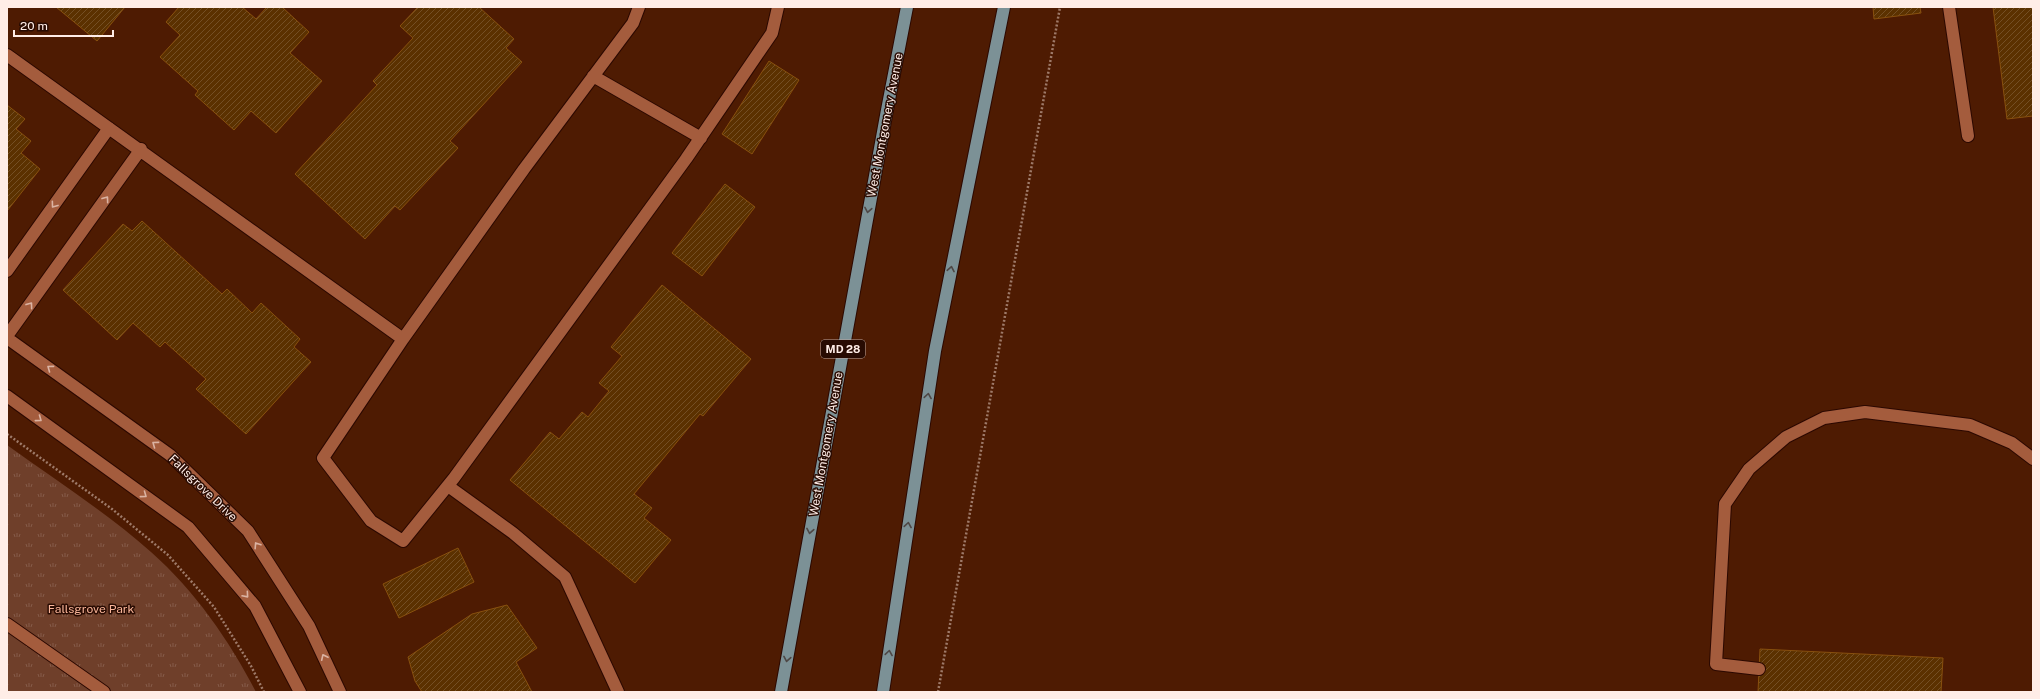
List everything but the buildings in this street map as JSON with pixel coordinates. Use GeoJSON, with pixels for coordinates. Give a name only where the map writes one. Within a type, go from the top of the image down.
{"type":"FeatureCollection","features":[{"type":"Feature","properties":{"kind":"main road","name":"West Montgomery Avenue"},"geometry":{"type":"LineString","coordinates":[[781,692],[907,7]]}},
{"type":"Feature","properties":{"kind":"main road"},"geometry":{"type":"LineString","coordinates":[[883,692],[935,351],[1004,7]]}},
{"type":"Feature","properties":{"kind":"street"},"geometry":{"type":"LineString","coordinates":[[640,7],[633,23],[524,169],[322,458],[370,521],[403,540],[448,486],[701,138],[772,33],[778,7]]}},
{"type":"Feature","properties":{"kind":"street"},"geometry":{"type":"LineString","coordinates":[[1949,7],[1968,136]]}},
{"type":"Feature","properties":{"kind":"street"},"geometry":{"type":"LineString","coordinates":[[7,54],[404,339]]}},
{"type":"Feature","properties":{"kind":"street"},"geometry":{"type":"LineString","coordinates":[[593,76],[701,138]]}},
{"type":"Feature","properties":{"kind":"street"},"geometry":{"type":"LineString","coordinates":[[7,271],[110,128]]}},
{"type":"Feature","properties":{"kind":"street"},"geometry":{"type":"LineString","coordinates":[[7,337],[141,150]]}},
{"type":"Feature","properties":{"kind":"street","name":"Fallsgrove Drive"},"geometry":{"type":"LineString","coordinates":[[7,337],[170,455],[248,531],[309,626],[340,692]]}},
{"type":"Feature","properties":{"kind":"street"},"geometry":{"type":"LineString","coordinates":[[7,396],[188,528],[255,606],[300,692]]}},
{"type":"Feature","properties":{"kind":"street"},"geometry":{"type":"LineString","coordinates":[[1758,669],[1716,664],[1725,504],[1748,469],[1786,437],[1824,418],[1865,412],[1970,425],[2012,443],[2033,459]]}},
{"type":"Feature","properties":{"kind":"street"},"geometry":{"type":"LineString","coordinates":[[448,486],[513,533],[565,577],[618,692]]}},
{"type":"Feature","properties":{"kind":"street"},"geometry":{"type":"LineString","coordinates":[[7,624],[104,692]]}},
{"type":"Feature","properties":{"kind":"path"},"geometry":{"type":"LineString","coordinates":[[938,692],[1060,7]]}},
{"type":"Feature","properties":{"kind":"path"},"geometry":{"type":"LineString","coordinates":[[7,434],[112,509],[168,555],[214,607],[251,666],[264,692]]}},
{"type":"Feature","properties":{"kind":"green space","name":"Fallsgrove Park"},"geometry":{"type":"Polygon","coordinates":[[[7,445],[116,523],[167,567],[210,617],[223,635],[256,692],[7,692],[7,445]]]}}]}
